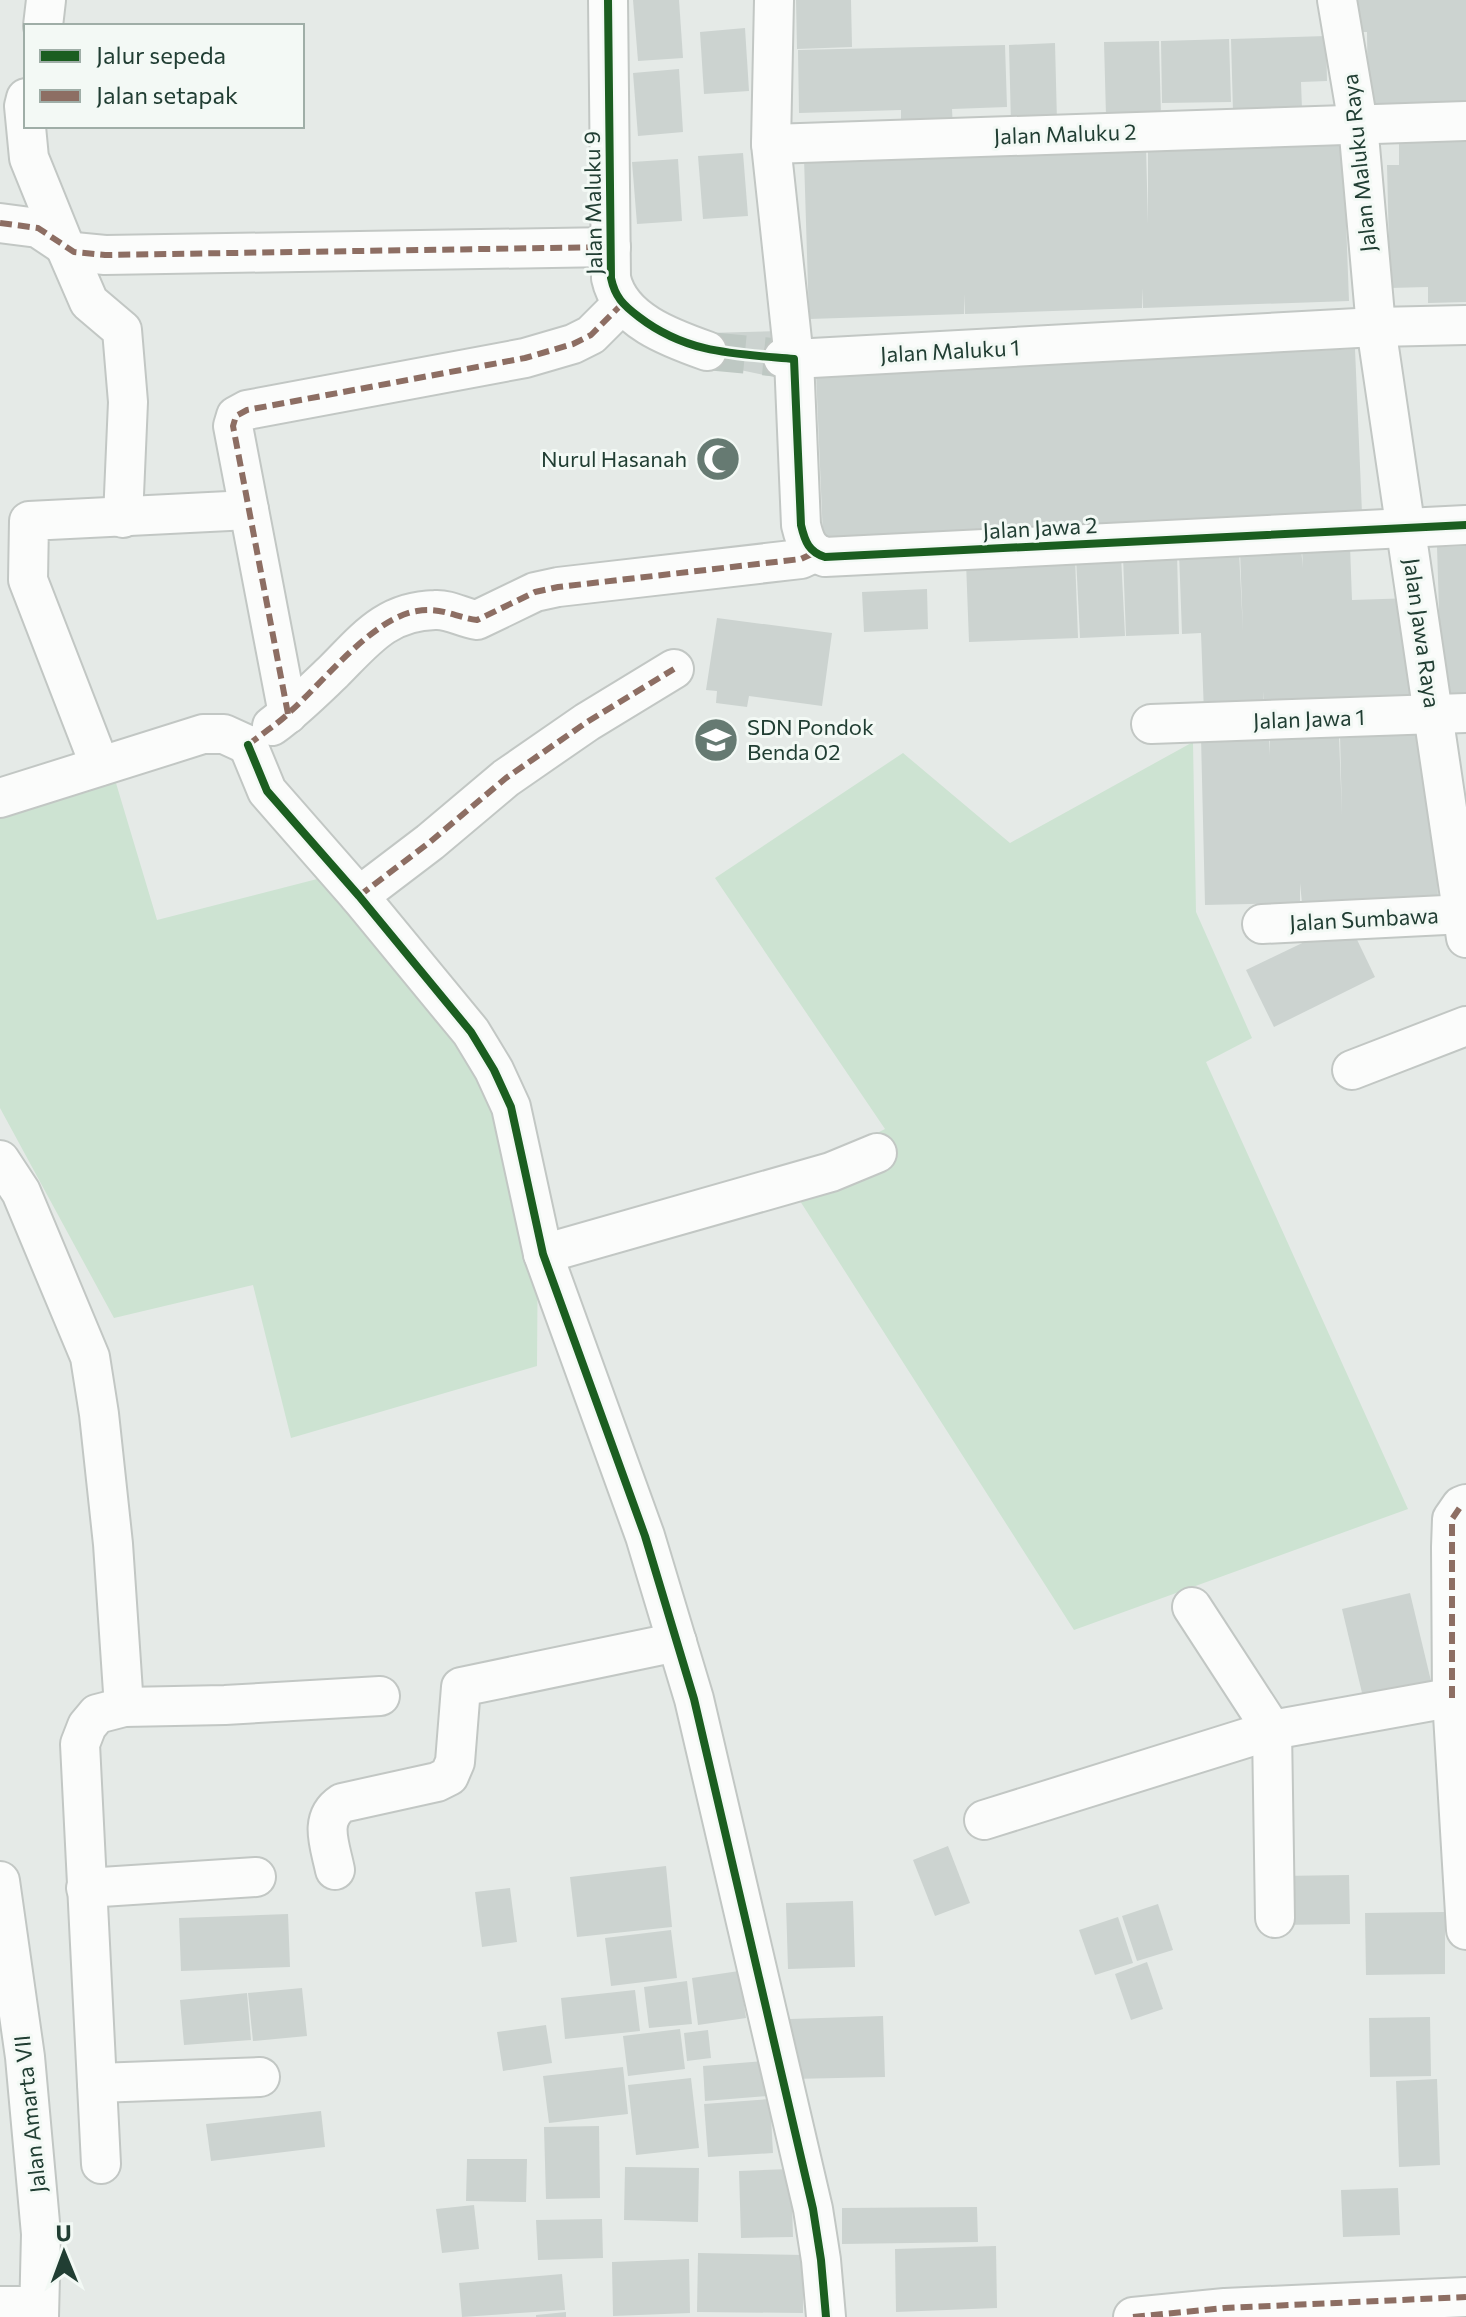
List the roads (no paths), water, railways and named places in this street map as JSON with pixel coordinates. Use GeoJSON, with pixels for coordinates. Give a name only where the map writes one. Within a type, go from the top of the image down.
{"type":"FeatureCollection","features":[{"type":"Feature","properties":{"kind":"street"},"geometry":{"type":"LineString","coordinates":[[43,24],[46,0]]}},
{"type":"Feature","properties":{"kind":"street","name":"Jalan Maluku 9"},"geometry":{"type":"LineString","coordinates":[[608,0],[611,278],[615,294],[622,304],[657,331],[707,351]]}},
{"type":"Feature","properties":{"kind":"street"},"geometry":{"type":"LineString","coordinates":[[774,0],[771,144],[801,525],[804,540],[814,553]]}},
{"type":"Feature","properties":{"kind":"street","name":"Jalan Maluku Raya"},"geometry":{"type":"LineString","coordinates":[[1337,0],[1358,124],[1376,327]]}},
{"type":"Feature","properties":{"kind":"street","name":"Jalan Maluku 2"},"geometry":{"type":"LineString","coordinates":[[771,144],[1466,121]]}},
{"type":"Feature","properties":{"kind":"street"},"geometry":{"type":"LineString","coordinates":[[26,128],[29,158],[89,302],[122,330],[128,402],[123,518]]}},
{"type":"Feature","properties":{"kind":"street"},"geometry":{"type":"LineString","coordinates":[[0,223],[38,228],[74,252],[119,255],[611,247]]}},
{"type":"Feature","properties":{"kind":"street"},"geometry":{"type":"LineString","coordinates":[[288,714],[233,426],[236,416],[247,410],[525,358],[591,335],[622,304]]}},
{"type":"Feature","properties":{"kind":"street","name":"Jalan Maluku 1"},"geometry":{"type":"LineString","coordinates":[[788,359],[1376,327],[1466,325]]}},
{"type":"Feature","properties":{"kind":"street","name":"Jalan Jawa Raya"},"geometry":{"type":"LineString","coordinates":[[1376,327],[1407,527],[1450,714],[1465,922]]}},
{"type":"Feature","properties":{"kind":"street"},"geometry":{"type":"LineString","coordinates":[[100,766],[28,580],[29,521],[249,510]]}},
{"type":"Feature","properties":{"kind":"street","name":"Jalan Jawa 2"},"geometry":{"type":"LineString","coordinates":[[248,745],[288,714],[364,638],[392,619],[415,611],[441,609],[477,620],[535,592],[558,587],[801,559],[814,553],[825,557],[1466,525]]}},
{"type":"Feature","properties":{"kind":"street"},"geometry":{"type":"LineString","coordinates":[[359,896],[506,778],[587,722],[674,669]]}},
{"type":"Feature","properties":{"kind":"street","name":"Jalan Jawa 1"},"geometry":{"type":"LineString","coordinates":[[1151,724],[1450,714]]}},
{"type":"Feature","properties":{"kind":"street"},"geometry":{"type":"LineString","coordinates":[[0,798],[203,734],[224,734],[248,745],[267,791],[471,1032],[494,1070],[511,1107],[543,1254],[645,1536],[694,1699],[813,2209],[826,2317]]}},
{"type":"Feature","properties":{"kind":"street","name":"Jalan Sumbawa"},"geometry":{"type":"LineString","coordinates":[[1262,924],[1465,922]]}},
{"type":"Feature","properties":{"kind":"street"},"geometry":{"type":"LineString","coordinates":[[1352,1070],[1466,1026]]}},
{"type":"Feature","properties":{"kind":"street"},"geometry":{"type":"LineString","coordinates":[[543,1254],[831,1172],[877,1153]]}},
{"type":"Feature","properties":{"kind":"street"},"geometry":{"type":"LineString","coordinates":[[0,1160],[21,1192],[90,1357],[113,1544],[124,1707]]}},
{"type":"Feature","properties":{"kind":"street"},"geometry":{"type":"LineString","coordinates":[[1464,1505],[1452,1519],[1466,1930]]}},
{"type":"Feature","properties":{"kind":"street"},"geometry":{"type":"LineString","coordinates":[[1192,1607],[1272,1730],[1275,1918]]}},
{"type":"Feature","properties":{"kind":"street"},"geometry":{"type":"LineString","coordinates":[[335,1870],[326,1822],[331,1810],[342,1803],[437,1782],[449,1776],[455,1762],[461,1687],[677,1642]]}},
{"type":"Feature","properties":{"kind":"street"},"geometry":{"type":"LineString","coordinates":[[101,2164],[80,1744],[87,1726],[97,1714],[124,1707],[380,1696]]}},
{"type":"Feature","properties":{"kind":"street"},"geometry":{"type":"LineString","coordinates":[[984,1820],[1272,1730],[1459,1696]]}},
{"type":"Feature","properties":{"kind":"street"},"geometry":{"type":"LineString","coordinates":[[86,1888],[256,1877]]}},
{"type":"Feature","properties":{"kind":"street","name":"Jalan Amarta VII"},"geometry":{"type":"LineString","coordinates":[[0,1881],[27,2071],[41,2234],[39,2308]]}},
{"type":"Feature","properties":{"kind":"street"},"geometry":{"type":"LineString","coordinates":[[97,2083],[260,2077]]}},
{"type":"Feature","properties":{"kind":"street"},"geometry":{"type":"LineString","coordinates":[[1133,2317],[1225,2308],[1466,2297]]}},
{"type":"Feature","properties":{"kind":"street"},"geometry":{"type":"LineString","coordinates":[[0,2306],[39,2308]]}},
{"type":"Feature","properties":{"kind":"street"},"geometry":{"type":"LineString","coordinates":[[1464,2317],[1466,2311]]}},
{"type":"Feature","properties":{"kind":"tunnel"},"geometry":{"type":"LineString","coordinates":[[707,351],[783,358]]}},
{"type":"Feature","properties":{"kind":"place","name":"Nurul Hasanah"},"geometry":{"type":"Point","coordinates":[718,459]}},
{"type":"Feature","properties":{"kind":"place","name":"SDN Pondok Benda 02"},"geometry":{"type":"Point","coordinates":[716,740]}}]}
